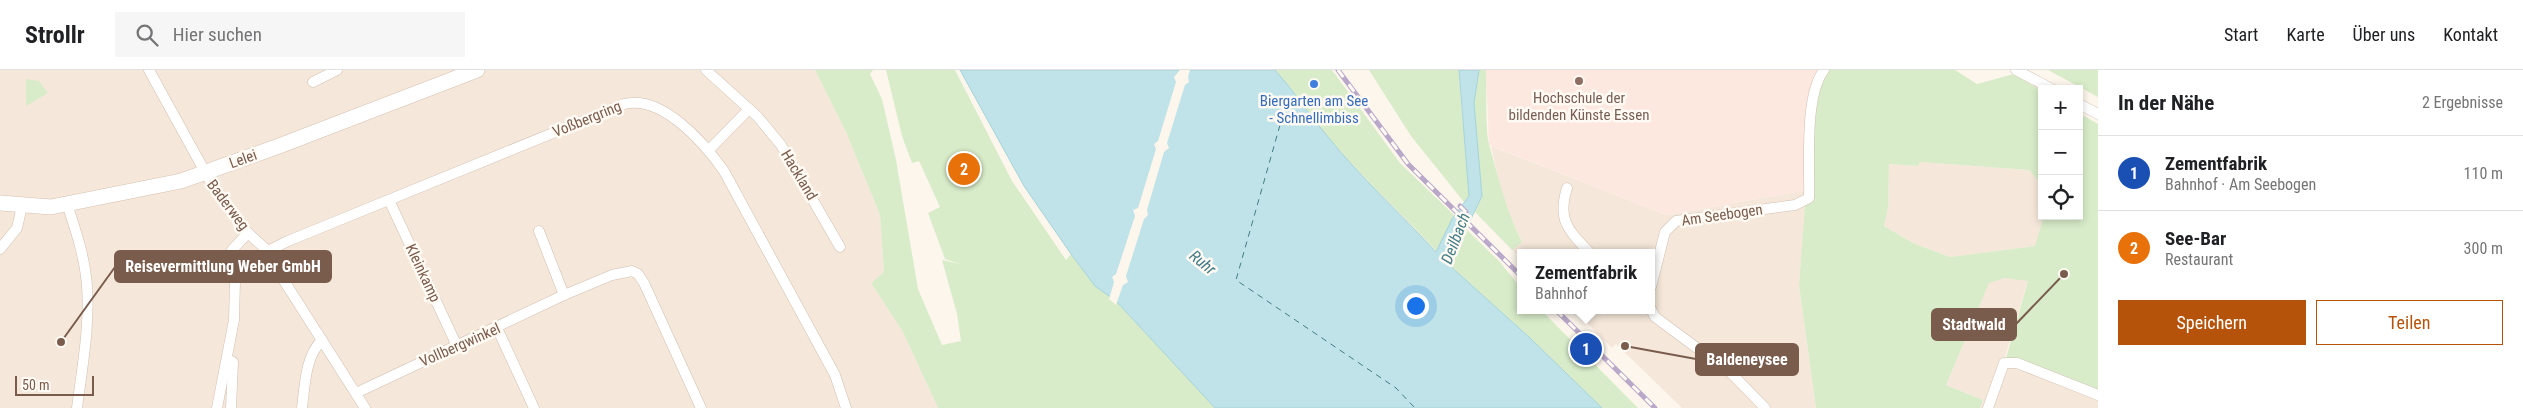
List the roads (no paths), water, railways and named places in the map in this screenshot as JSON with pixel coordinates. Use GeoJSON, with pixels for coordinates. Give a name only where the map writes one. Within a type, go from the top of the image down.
{"type":"FeatureCollection","features":[{"type":"Feature","properties":{"kind":"street","name":"Baderweg"},"geometry":{"type":"LineString","coordinates":[[149,70],[204,174],[248,233],[268,251],[274,265],[365,408]]}},
{"type":"Feature","properties":{"kind":"street"},"geometry":{"type":"LineString","coordinates":[[314,82],[337,70]]}},
{"type":"Feature","properties":{"kind":"street","name":"Hackland"},"geometry":{"type":"LineString","coordinates":[[706,70],[749,108],[767,128],[790,159],[840,248]]}},
{"type":"Feature","properties":{"kind":"street","name":"Am Seebogen"},"geometry":{"type":"LineString","coordinates":[[1655,271],[1665,232],[1676,221],[1795,205],[1809,198],[1811,103],[1814,88],[1824,70]]}},
{"type":"Feature","properties":{"kind":"street"},"geometry":{"type":"LineString","coordinates":[[2016,70],[2045,85]]}},
{"type":"Feature","properties":{"kind":"street"},"geometry":{"type":"LineString","coordinates":[[2032,77],[2041,70]]}},
{"type":"Feature","properties":{"kind":"street","name":"Lelei"},"geometry":{"type":"LineString","coordinates":[[0,203],[50,207],[181,181],[204,174],[472,71]]}},
{"type":"Feature","properties":{"kind":"street","name":"Voßbergring"},"geometry":{"type":"LineString","coordinates":[[268,251],[288,241],[632,102],[648,104],[666,113],[710,150],[735,188],[835,375],[846,408]]}},
{"type":"Feature","properties":{"kind":"street"},"geometry":{"type":"LineString","coordinates":[[2083,106],[2098,114]]}},
{"type":"Feature","properties":{"kind":"street"},"geometry":{"type":"LineString","coordinates":[[710,150],[749,108]]}},
{"type":"Feature","properties":{"kind":"street"},"geometry":{"type":"LineString","coordinates":[[1567,188],[1562,213],[1565,223],[1587,249]]}},
{"type":"Feature","properties":{"kind":"street","name":"Kleinkamp"},"geometry":{"type":"LineString","coordinates":[[389,200],[456,346]]}},
{"type":"Feature","properties":{"kind":"street"},"geometry":{"type":"LineString","coordinates":[[68,204],[78,238],[87,285],[88,320],[78,408]]}},
{"type":"Feature","properties":{"kind":"street"},"geometry":{"type":"LineString","coordinates":[[0,249],[17,228],[22,206]]}},
{"type":"Feature","properties":{"kind":"street"},"geometry":{"type":"LineString","coordinates":[[539,231],[564,295]]}},
{"type":"Feature","properties":{"kind":"street"},"geometry":{"type":"LineString","coordinates":[[217,408],[234,320],[235,281],[232,250],[248,233]]}},
{"type":"Feature","properties":{"kind":"street","name":"Vollbergwinkel"},"geometry":{"type":"LineString","coordinates":[[356,393],[498,328],[564,295],[624,271],[632,271],[638,274],[701,408]]}},
{"type":"Feature","properties":{"kind":"street"},"geometry":{"type":"LineString","coordinates":[[1654,314],[1732,374],[1765,408]]}},
{"type":"Feature","properties":{"kind":"street"},"geometry":{"type":"LineString","coordinates":[[498,328],[534,408]]}},
{"type":"Feature","properties":{"kind":"street"},"geometry":{"type":"LineString","coordinates":[[302,408],[310,357],[314,348],[322,340]]}},
{"type":"Feature","properties":{"kind":"street"},"geometry":{"type":"LineString","coordinates":[[227,359],[233,362],[234,369],[231,408]]}},
{"type":"Feature","properties":{"kind":"street"},"geometry":{"type":"LineString","coordinates":[[1988,408],[2004,363],[2016,363],[2098,394]]}},
{"type":"Feature","properties":{"kind":"water"},"geometry":{"type":"Polygon","coordinates":[[[960,70],[1275,70],[1341,152],[1436,252],[1452,219],[1469,196],[1459,70],[1479,70],[1474,103],[1482,196],[1449,265],[1530,338],[1602,408],[1215,408],[1116,301],[1095,286],[1024,186],[960,70]]]}},
{"type":"Feature","properties":{"kind":"railway"},"geometry":{"type":"LineString","coordinates":[[1338,70],[1408,164],[1517,272]]}},
{"type":"Feature","properties":{"kind":"railway"},"geometry":{"type":"LineString","coordinates":[[1460,206],[1466,212]]}},
{"type":"Feature","properties":{"kind":"railway"},"geometry":{"type":"LineString","coordinates":[[1560,314],[1655,408]]}},
{"type":"Feature","properties":{"kind":"place","name":"Hochschule der bildenden Künste Essen"},"geometry":{"type":"Point","coordinates":[1579,81]}},
{"type":"Feature","properties":{"kind":"place","name":"Biergarten am See - Schnellimbiss"},"geometry":{"type":"Point","coordinates":[1314,84]}},
{"type":"Feature","properties":{"kind":"place","name":"See-Bar"},"geometry":{"type":"Point","coordinates":[964,169]}},
{"type":"Feature","properties":{"kind":"place","name":"Stadtwald"},"geometry":{"type":"Point","coordinates":[2064,274]}},
{"type":"Feature","properties":{"kind":"place","name":"Reisevermittlung Weber GmbH"},"geometry":{"type":"Point","coordinates":[61,342]}},
{"type":"Feature","properties":{"kind":"place","name":"Baldeneysee"},"geometry":{"type":"Point","coordinates":[1625,346]}},
{"type":"Feature","properties":{"kind":"place","name":"Zementfabrik"},"geometry":{"type":"Point","coordinates":[1586,349]}},
{"type":"Feature","properties":{"kind":"water label","name":"Deilbach"},"geometry":{"type":"Point","coordinates":[1455,238]}},
{"type":"Feature","properties":{"kind":"water label","name":"Ruhr"},"geometry":{"type":"Point","coordinates":[1203,262]}}]}
